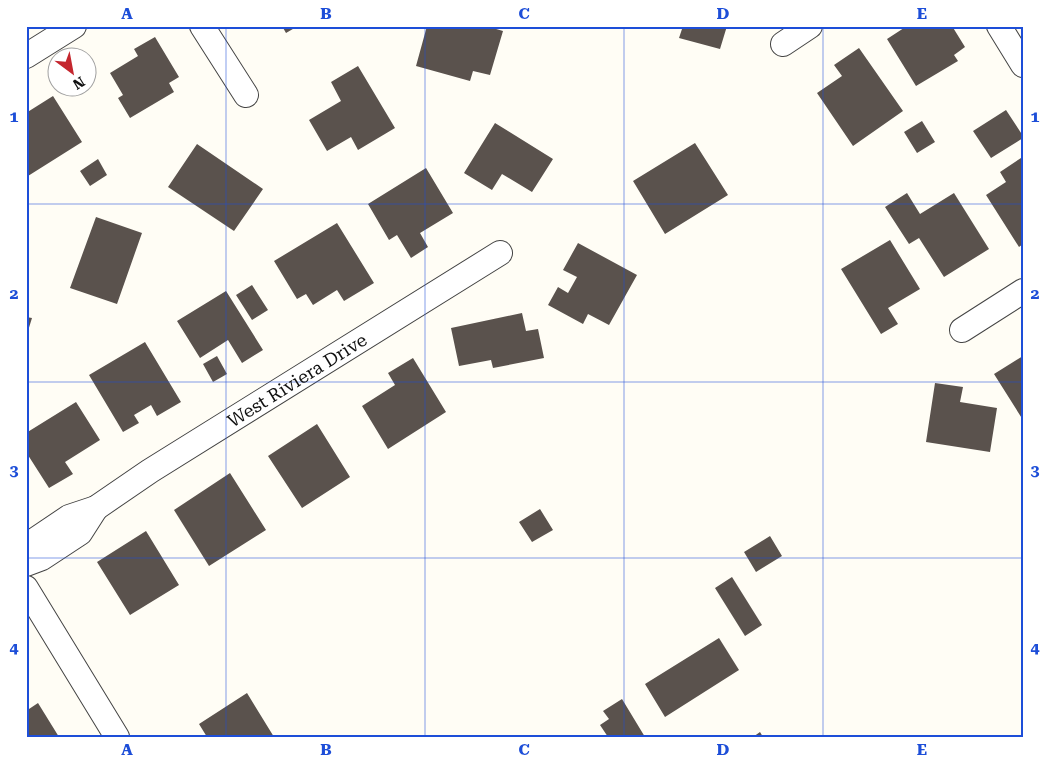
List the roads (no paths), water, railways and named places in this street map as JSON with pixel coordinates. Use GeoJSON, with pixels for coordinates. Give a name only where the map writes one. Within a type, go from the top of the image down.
{"type":"FeatureCollection","features":[{"type":"Feature","properties":{"kind":"street"},"geometry":{"type":"LineString","coordinates":[[26,56],[74,26]]}},
{"type":"Feature","properties":{"kind":"street"},"geometry":{"type":"LineString","coordinates":[[202,26],[246,95]]}},
{"type":"Feature","properties":{"kind":"street"},"geometry":{"type":"LineString","coordinates":[[783,44],[810,26]]}},
{"type":"Feature","properties":{"kind":"street"},"geometry":{"type":"LineString","coordinates":[[999,26],[1023,65]]}},
{"type":"Feature","properties":{"kind":"street","name":"West Riviera Drive"},"geometry":{"type":"LineString","coordinates":[[26,548],[69,517],[96,508],[150,471],[500,253]]}},
{"type":"Feature","properties":{"kind":"street"},"geometry":{"type":"LineString","coordinates":[[962,330],[1023,291]]}},
{"type":"Feature","properties":{"kind":"street","name":"West Riviera Drive"},"geometry":{"type":"LineString","coordinates":[[26,564],[42,558],[80,533],[96,508]]}},
{"type":"Feature","properties":{"kind":"street"},"geometry":{"type":"LineString","coordinates":[[26,588],[117,737]]}}]}
